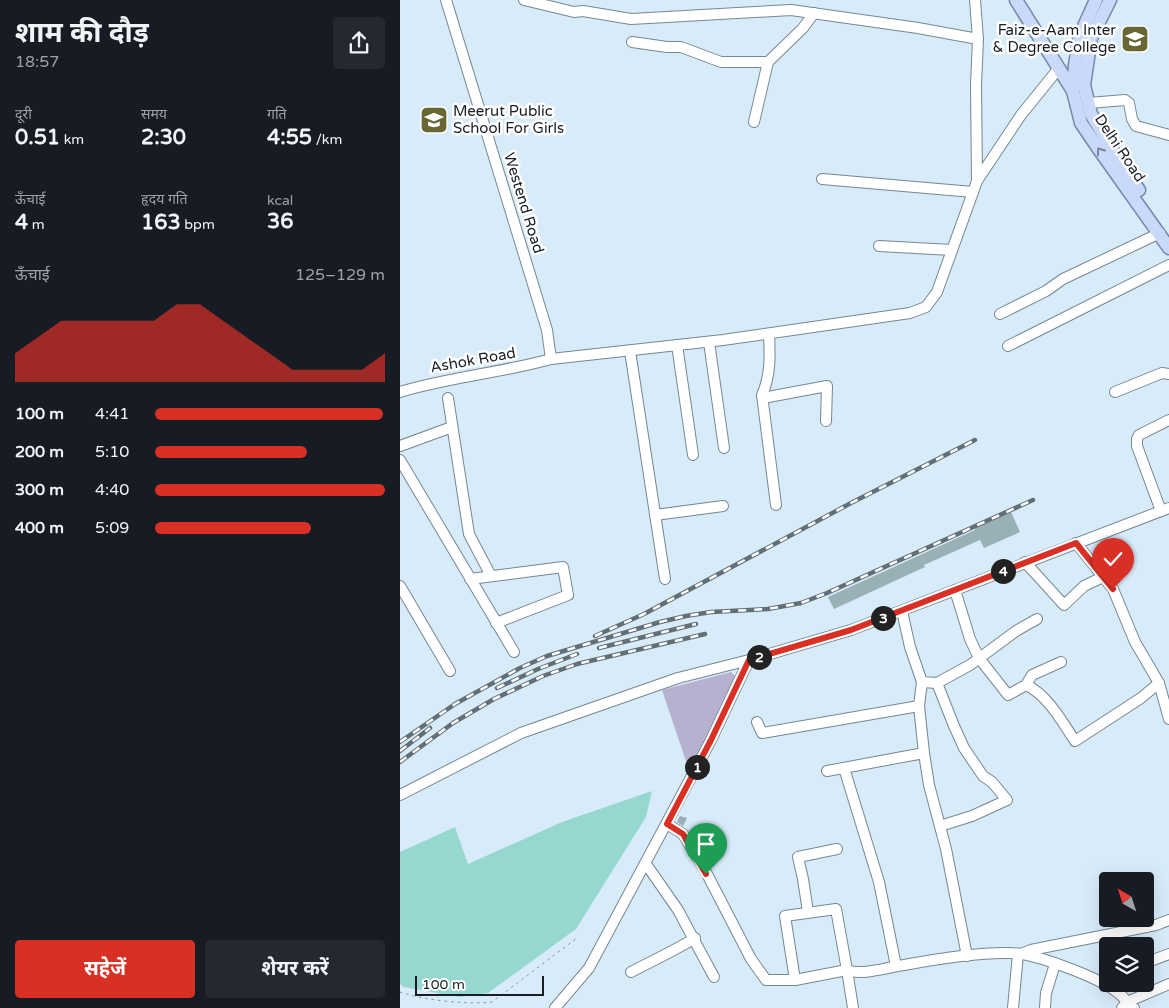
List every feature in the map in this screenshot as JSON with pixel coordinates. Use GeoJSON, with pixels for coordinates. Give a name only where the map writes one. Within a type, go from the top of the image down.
{"type":"FeatureCollection","features":[{"type":"Feature","properties":{"kind":"main road"},"geometry":{"type":"LineString","coordinates":[[1016,0],[1059,68],[1078,88],[1088,103],[1091,114],[1164,233]]}},
{"type":"Feature","properties":{"kind":"main road","name":"Delhi Road"},"geometry":{"type":"LineString","coordinates":[[1096,0],[1080,35],[1075,65],[1081,122],[1098,148],[1164,233],[1169,248]]}},
{"type":"Feature","properties":{"kind":"main road"},"geometry":{"type":"LineString","coordinates":[[1078,88],[1091,38],[1110,0]]}},
{"type":"Feature","properties":{"kind":"street"},"geometry":{"type":"LineString","coordinates":[[524,0],[574,12],[583,11],[631,19],[791,10],[918,28],[978,39]]}},
{"type":"Feature","properties":{"kind":"street"},"geometry":{"type":"LineString","coordinates":[[975,0],[978,39],[976,85],[977,181]]}},
{"type":"Feature","properties":{"kind":"street","name":"Westend Road"},"geometry":{"type":"LineString","coordinates":[[448,1],[547,330],[551,360]]}},
{"type":"Feature","properties":{"kind":"street"},"geometry":{"type":"LineString","coordinates":[[754,122],[768,62],[803,28],[814,13]]}},
{"type":"Feature","properties":{"kind":"street"},"geometry":{"type":"LineString","coordinates":[[632,42],[666,47],[681,47],[721,62],[768,62]]}},
{"type":"Feature","properties":{"kind":"street"},"geometry":{"type":"LineString","coordinates":[[977,181],[1021,115],[1059,68]]}},
{"type":"Feature","properties":{"kind":"street"},"geometry":{"type":"LineString","coordinates":[[1088,103],[1125,100],[1129,103],[1132,119],[1136,126],[1169,135]]}},
{"type":"Feature","properties":{"kind":"street"},"geometry":{"type":"LineString","coordinates":[[822,179],[973,192]]}},
{"type":"Feature","properties":{"kind":"street","name":"Ashok Road"},"geometry":{"type":"LineString","coordinates":[[400,392],[427,384],[551,360],[709,342],[910,313],[926,307],[937,292],[977,181]]}},
{"type":"Feature","properties":{"kind":"street"},"geometry":{"type":"LineString","coordinates":[[1000,314],[1046,291],[1063,279],[1164,233]]}},
{"type":"Feature","properties":{"kind":"street"},"geometry":{"type":"LineString","coordinates":[[879,246],[952,250]]}},
{"type":"Feature","properties":{"kind":"street"},"geometry":{"type":"LineString","coordinates":[[1008,346],[1169,265]]}},
{"type":"Feature","properties":{"kind":"street"},"geometry":{"type":"LineString","coordinates":[[769,334],[770,358],[767,384],[762,395],[776,505]]}},
{"type":"Feature","properties":{"kind":"street"},"geometry":{"type":"LineString","coordinates":[[709,342],[724,448]]}},
{"type":"Feature","properties":{"kind":"street"},"geometry":{"type":"LineString","coordinates":[[677,345],[693,455]]}},
{"type":"Feature","properties":{"kind":"street"},"geometry":{"type":"LineString","coordinates":[[630,350],[665,579]]}},
{"type":"Feature","properties":{"kind":"street"},"geometry":{"type":"LineString","coordinates":[[1114,392],[1162,373],[1169,374]]}},
{"type":"Feature","properties":{"kind":"street"},"geometry":{"type":"LineString","coordinates":[[763,398],[827,386],[826,421]]}},
{"type":"Feature","properties":{"kind":"street"},"geometry":{"type":"LineString","coordinates":[[448,398],[468,534],[491,576]]}},
{"type":"Feature","properties":{"kind":"street"},"geometry":{"type":"LineString","coordinates":[[400,795],[521,733],[678,678],[749,660],[851,630],[1165,509],[1137,446],[1137,439],[1139,435],[1169,420]]}},
{"type":"Feature","properties":{"kind":"street"},"geometry":{"type":"LineString","coordinates":[[400,446],[452,427]]}},
{"type":"Feature","properties":{"kind":"street"},"geometry":{"type":"LineString","coordinates":[[400,460],[514,652]]}},
{"type":"Feature","properties":{"kind":"street"},"geometry":{"type":"LineString","coordinates":[[655,515],[723,506]]}},
{"type":"Feature","properties":{"kind":"street"},"geometry":{"type":"LineString","coordinates":[[1076,543],[1113,589],[1135,642],[1159,682],[1169,720]]}},
{"type":"Feature","properties":{"kind":"street"},"geometry":{"type":"LineString","coordinates":[[1025,562],[1064,605],[1084,586],[1103,577]]}},
{"type":"Feature","properties":{"kind":"street"},"geometry":{"type":"LineString","coordinates":[[470,578],[563,567],[568,595],[496,623]]}},
{"type":"Feature","properties":{"kind":"street"},"geometry":{"type":"LineString","coordinates":[[400,586],[450,671]]}},
{"type":"Feature","properties":{"kind":"street"},"geometry":{"type":"LineString","coordinates":[[955,590],[970,639],[979,658],[1008,695],[1026,685],[1032,676],[1061,662]]}},
{"type":"Feature","properties":{"kind":"street"},"geometry":{"type":"LineString","coordinates":[[902,611],[910,647],[922,682],[918,706],[929,785],[940,826],[967,956]]}},
{"type":"Feature","properties":{"kind":"street"},"geometry":{"type":"LineString","coordinates":[[922,682],[937,682],[979,658],[1037,618]]}},
{"type":"Feature","properties":{"kind":"street"},"geometry":{"type":"LineString","coordinates":[[555,1008],[589,968],[711,740],[749,660]]}},
{"type":"Feature","properties":{"kind":"street"},"geometry":{"type":"LineString","coordinates":[[937,682],[964,748],[983,776],[992,782],[1007,800],[972,816],[940,826]]}},
{"type":"Feature","properties":{"kind":"street"},"geometry":{"type":"LineString","coordinates":[[1026,685],[1034,689],[1051,707],[1075,741],[1141,698],[1159,682]]}},
{"type":"Feature","properties":{"kind":"street"},"geometry":{"type":"LineString","coordinates":[[757,722],[762,733],[918,706]]}},
{"type":"Feature","properties":{"kind":"street"},"geometry":{"type":"LineString","coordinates":[[828,772],[924,753]]}},
{"type":"Feature","properties":{"kind":"street"},"geometry":{"type":"LineString","coordinates":[[844,768],[879,882],[896,966]]}},
{"type":"Feature","properties":{"kind":"street"},"geometry":{"type":"LineString","coordinates":[[667,824],[683,834],[751,959],[766,980],[795,980],[847,970],[853,972],[967,956],[1011,953],[1099,978]]}},
{"type":"Feature","properties":{"kind":"street"},"geometry":{"type":"LineString","coordinates":[[808,912],[798,857],[837,849]]}},
{"type":"Feature","properties":{"kind":"street"},"geometry":{"type":"LineString","coordinates":[[646,864],[662,885],[694,938],[714,977]]}},
{"type":"Feature","properties":{"kind":"street"},"geometry":{"type":"LineString","coordinates":[[795,980],[784,916],[836,909],[853,1008]]}},
{"type":"Feature","properties":{"kind":"street"},"geometry":{"type":"LineString","coordinates":[[1019,954],[1156,925],[1169,920]]}},
{"type":"Feature","properties":{"kind":"street"},"geometry":{"type":"LineString","coordinates":[[631,972],[653,960],[674,952],[694,938]]}},
{"type":"Feature","properties":{"kind":"street"},"geometry":{"type":"LineString","coordinates":[[1013,1008],[1019,954]]}},
{"type":"Feature","properties":{"kind":"street"},"geometry":{"type":"LineString","coordinates":[[1154,960],[1169,954]]}},
{"type":"Feature","properties":{"kind":"street"},"geometry":{"type":"LineString","coordinates":[[1045,1008],[1046,993],[1055,964]]}},
{"type":"Feature","properties":{"kind":"street"},"geometry":{"type":"LineString","coordinates":[[1117,992],[1128,1006],[1169,984]]}},
{"type":"Feature","properties":{"kind":"path"},"geometry":{"type":"LineString","coordinates":[[400,992],[412,996],[478,1004],[492,1002],[577,938]]}},
{"type":"Feature","properties":{"kind":"shaded area"},"geometry":{"type":"Polygon","coordinates":[[[731,672],[736,677],[690,773],[662,690],[731,672]]]}},
{"type":"Feature","properties":{"kind":"shaded area"},"geometry":{"type":"Polygon","coordinates":[[[652,791],[646,817],[576,929],[488,993],[459,997],[404,987],[400,984],[400,852],[455,827],[468,864],[562,822],[652,791]]]}},
{"type":"Feature","properties":{"kind":"building"},"geometry":{"type":"Polygon","coordinates":[[[1011,512],[1020,532],[984,548],[980,540],[834,609],[828,597],[1011,512]]]}},
{"type":"Feature","properties":{"kind":"building"},"geometry":{"type":"Polygon","coordinates":[[[680,816],[687,818],[683,826],[677,822],[680,816]]]}},
{"type":"Feature","properties":{"kind":"railway"},"geometry":{"type":"LineString","coordinates":[[595,636],[644,614],[851,503],[975,440]]}},
{"type":"Feature","properties":{"kind":"railway"},"geometry":{"type":"LineString","coordinates":[[400,742],[455,704],[520,668],[547,656],[686,616],[711,612],[768,609],[801,603],[1033,500]]}},
{"type":"Feature","properties":{"kind":"railway"},"geometry":{"type":"LineString","coordinates":[[599,648],[696,624]]}},
{"type":"Feature","properties":{"kind":"railway"},"geometry":{"type":"LineString","coordinates":[[400,762],[453,723],[494,699],[543,676],[577,664],[705,634]]}},
{"type":"Feature","properties":{"kind":"railway"},"geometry":{"type":"LineString","coordinates":[[497,688],[577,654]]}},
{"type":"Feature","properties":{"kind":"railway"},"geometry":{"type":"LineString","coordinates":[[400,751],[430,728]]}},
{"type":"Feature","properties":{"kind":"place","name":"Faiz-e-Aam Inter & Degree College"},"geometry":{"type":"Point","coordinates":[1135,39]}},
{"type":"Feature","properties":{"kind":"place","name":"Meerut Public School For Girls"},"geometry":{"type":"Point","coordinates":[434,120]}},
{"type":"Feature","properties":{"kind":"route"},"geometry":{"type":"LineString","coordinates":[[706,874],[683,834],[667,824],[711,740],[749,660],[851,630],[1076,543],[1113,589]]}}]}
